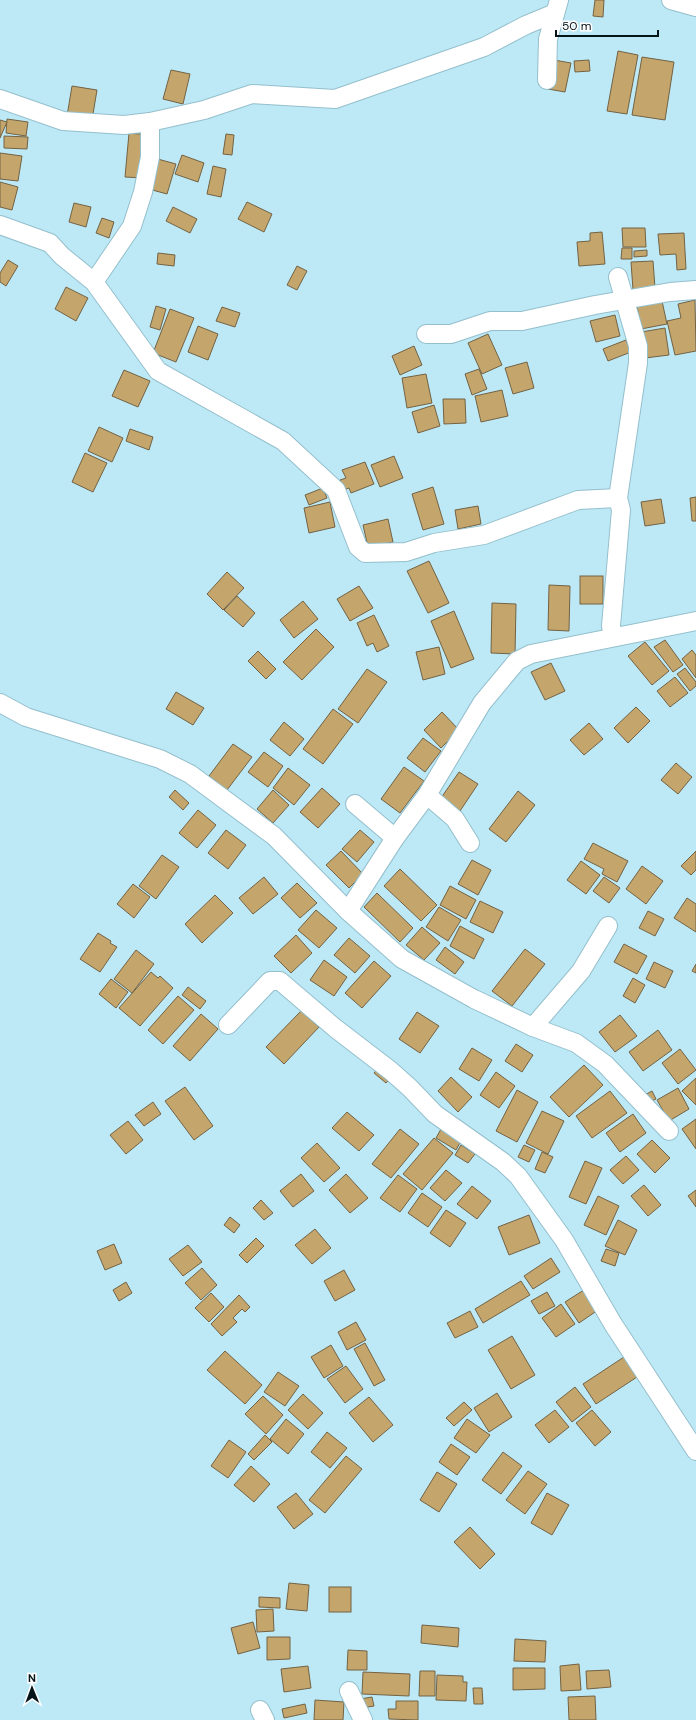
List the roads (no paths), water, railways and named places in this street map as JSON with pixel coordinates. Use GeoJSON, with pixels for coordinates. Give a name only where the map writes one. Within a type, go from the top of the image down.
{"type":"FeatureCollection","features":[{"type":"Feature","properties":{"kind":"street"},"geometry":{"type":"LineString","coordinates":[[671,0],[696,7]]}},
{"type":"Feature","properties":{"kind":"street"},"geometry":{"type":"LineString","coordinates":[[547,80],[548,39],[557,6]]}},
{"type":"Feature","properties":{"kind":"street"},"geometry":{"type":"LineString","coordinates":[[0,99],[63,121],[124,125],[150,122],[204,110],[252,94],[335,100],[484,47],[526,25],[557,6]]}},
{"type":"Feature","properties":{"kind":"street"},"geometry":{"type":"LineString","coordinates":[[94,282],[132,226],[143,192],[150,157],[150,122]]}},
{"type":"Feature","properties":{"kind":"street"},"geometry":{"type":"LineString","coordinates":[[0,226],[50,243],[62,256],[94,282],[158,371],[283,441],[336,490],[358,547],[365,553],[406,552],[434,543],[484,535],[578,500],[618,498]]}},
{"type":"Feature","properties":{"kind":"street"},"geometry":{"type":"LineString","coordinates":[[613,637],[611,626],[621,510],[618,498],[638,363],[638,346],[618,277]]}},
{"type":"Feature","properties":{"kind":"street"},"geometry":{"type":"LineString","coordinates":[[426,334],[452,334],[490,321],[522,321],[595,305],[670,292],[696,290]]}},
{"type":"Feature","properties":{"kind":"street"},"geometry":{"type":"LineString","coordinates":[[348,911],[395,838],[427,795],[482,703],[517,661],[531,654],[696,621]]}},
{"type":"Feature","properties":{"kind":"street"},"geometry":{"type":"LineString","coordinates":[[0,703],[26,717],[160,759],[190,774],[274,836],[348,911],[402,960],[474,999],[533,1027],[576,1043],[605,1064],[669,1131]]}},
{"type":"Feature","properties":{"kind":"street"},"geometry":{"type":"LineString","coordinates":[[427,795],[455,819],[470,843]]}},
{"type":"Feature","properties":{"kind":"street"},"geometry":{"type":"LineString","coordinates":[[355,804],[395,838]]}},
{"type":"Feature","properties":{"kind":"street"},"geometry":{"type":"LineString","coordinates":[[533,1027],[580,971],[608,926]]}},
{"type":"Feature","properties":{"kind":"street"},"geometry":{"type":"LineString","coordinates":[[228,1025],[270,981],[280,981],[335,1028],[391,1071],[435,1114],[503,1162],[518,1176],[564,1240],[613,1324],[696,1451]]}},
{"type":"Feature","properties":{"kind":"street"},"geometry":{"type":"LineString","coordinates":[[349,1691],[363,1720]]}}]}
